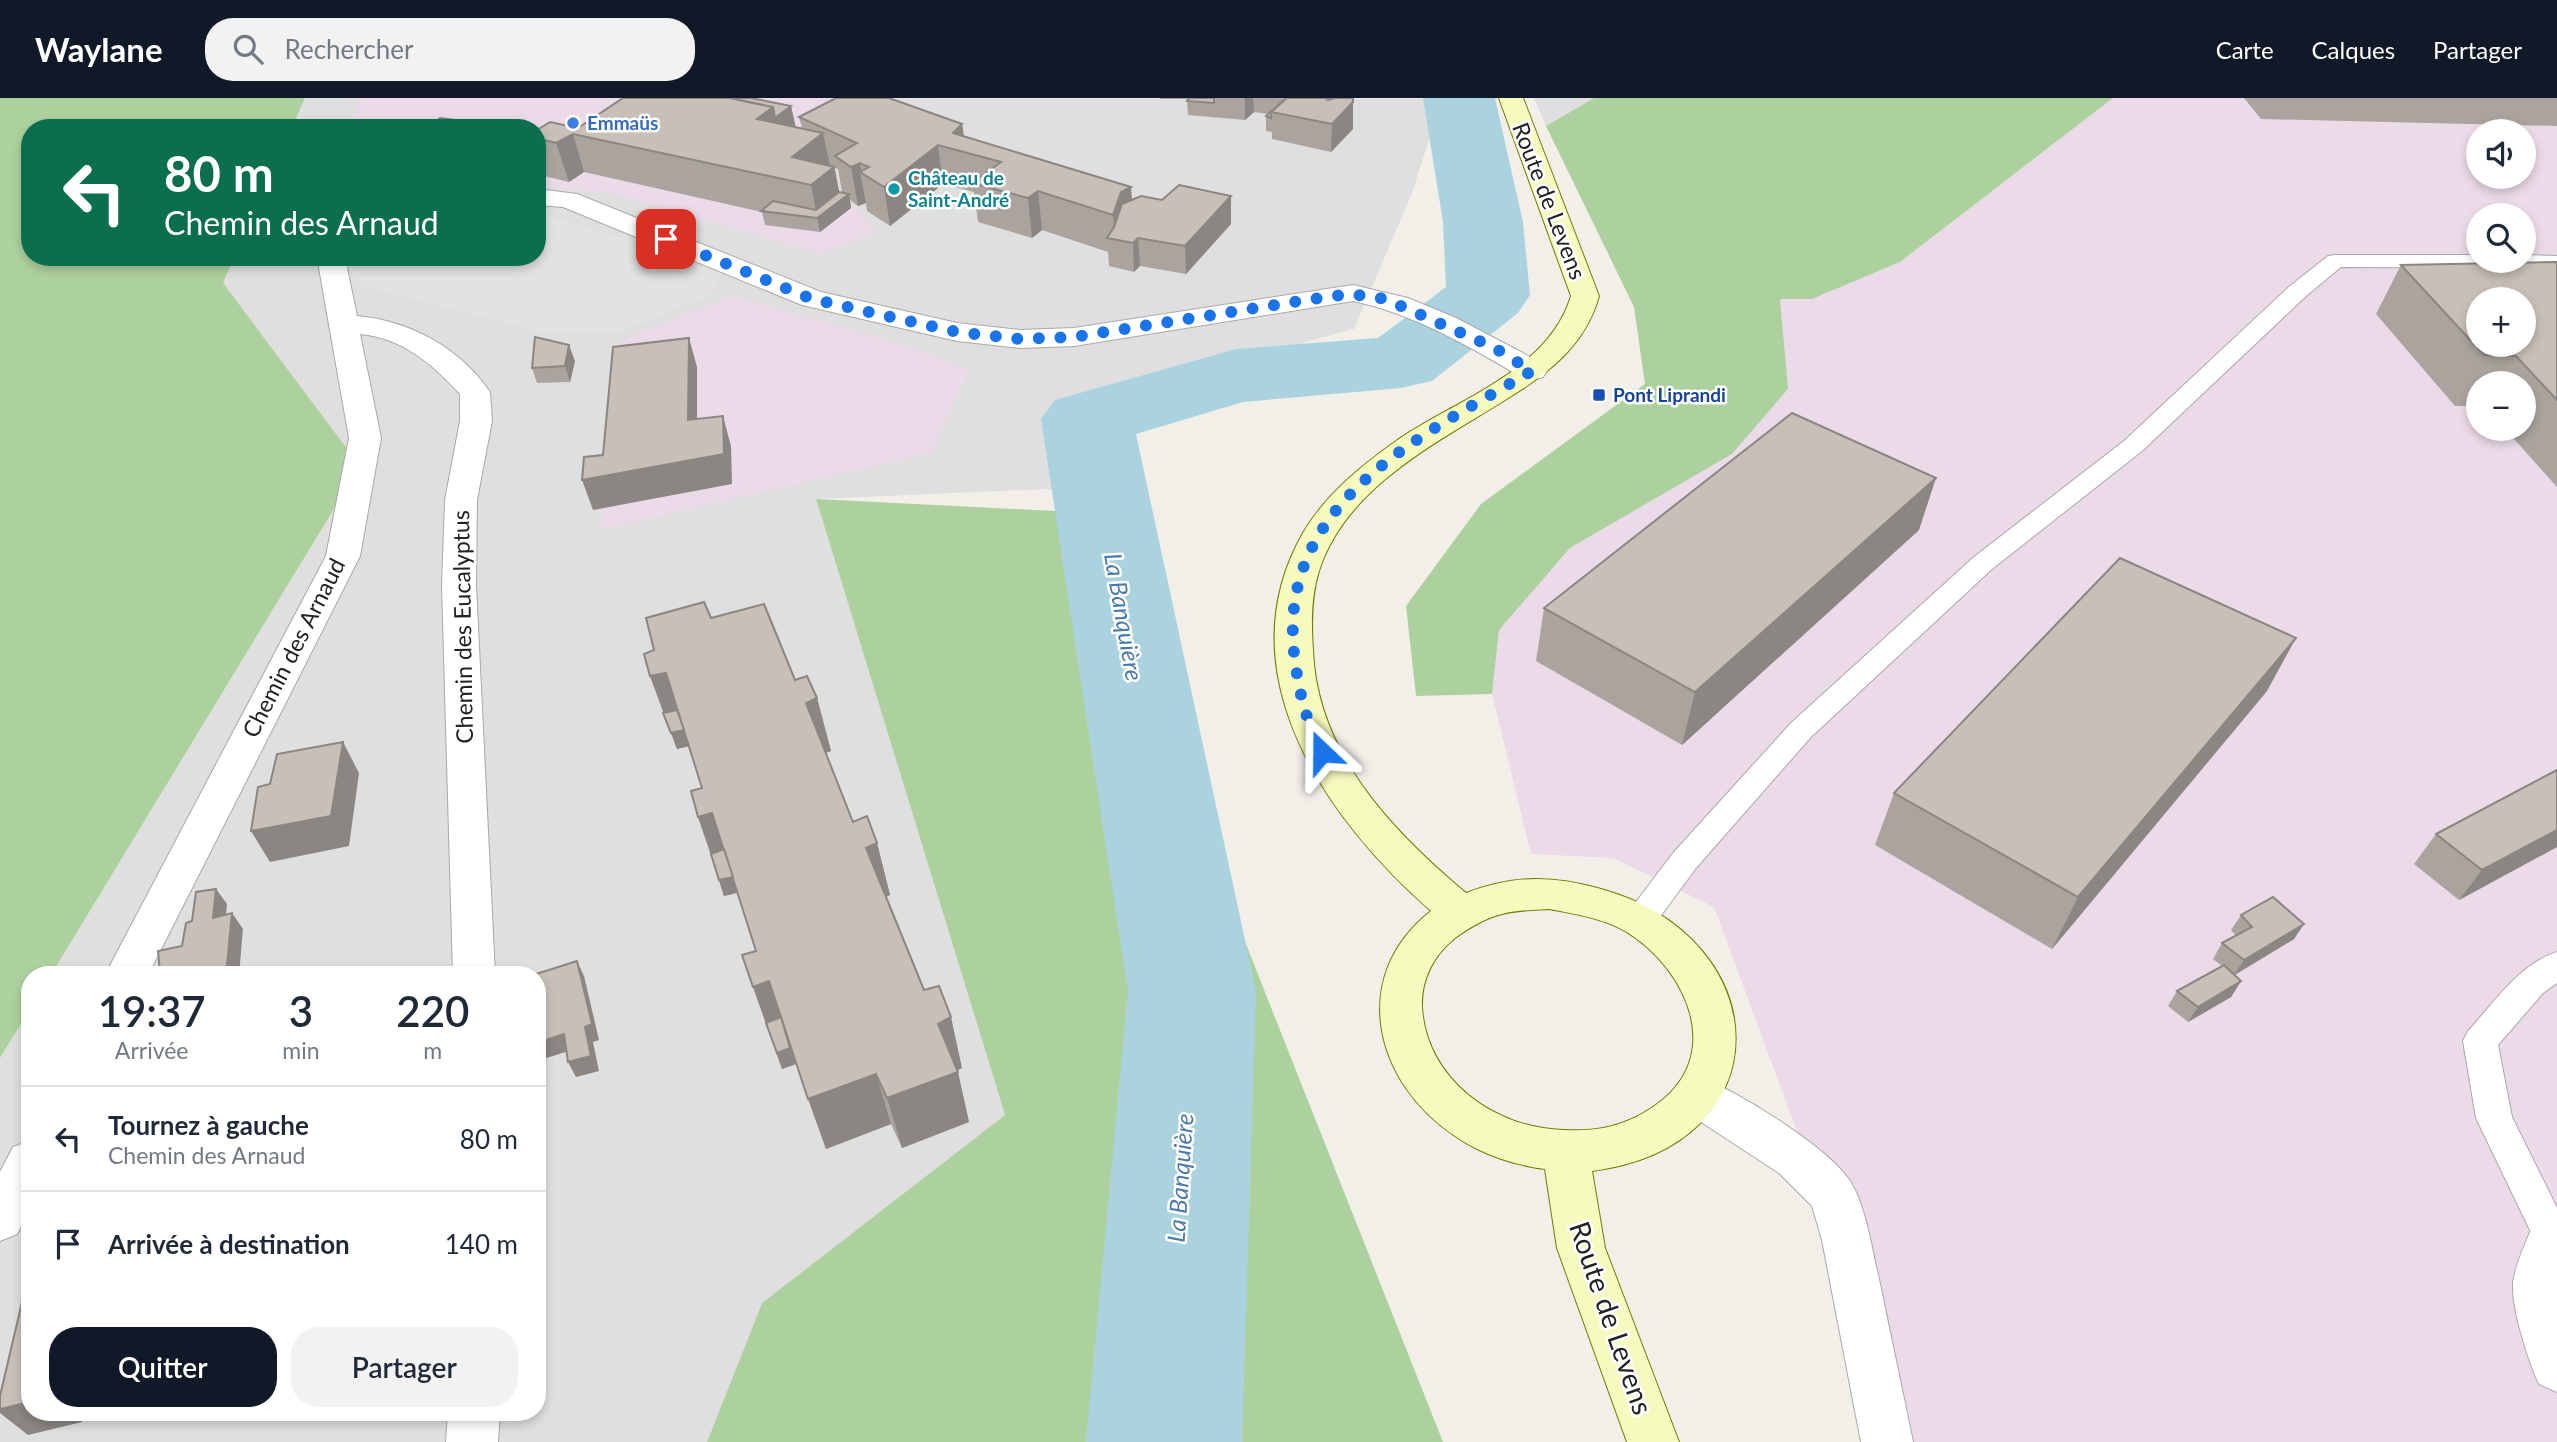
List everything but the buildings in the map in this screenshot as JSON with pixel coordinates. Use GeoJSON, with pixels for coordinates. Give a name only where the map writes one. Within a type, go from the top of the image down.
{"type":"FeatureCollection","features":[{"type":"Feature","properties":{"kind":"street","name":"Route de Levens"},"geometry":{"type":"LineString","coordinates":[[1461,912],[1426,881],[1343,792],[1312,733],[1297,674],[1291,633],[1299,581],[1311,546],[1335,509],[1377,469],[1429,432],[1532,371],[1569,334],[1581,315],[1585,296],[1511,98]]}},
{"type":"Feature","properties":{"kind":"street"},"geometry":{"type":"LineString","coordinates":[[546,198],[568,200],[812,299],[957,332],[1020,339],[1074,337],[1353,293],[1385,299],[1493,347],[1532,371]]}},
{"type":"Feature","properties":{"kind":"street","name":"Chemin des Arnaud"},"geometry":{"type":"LineString","coordinates":[[131,966],[343,556],[365,438],[333,266]]}},
{"type":"Feature","properties":{"kind":"street","name":"Chemin des Eucalyptus"},"geometry":{"type":"LineString","coordinates":[[344,324],[379,325],[412,337],[447,362],[475,393],[476,421],[461,500],[459,585],[474,966]]}},
{"type":"Feature","properties":{"kind":"street"},"geometry":{"type":"LineString","coordinates":[[1549,893],[1596,902],[1640,920],[1677,947],[1703,982],[1716,1020],[1715,1059],[1697,1096],[1667,1126],[1638,1140],[1605,1150],[1567,1151],[1525,1146],[1485,1130],[1451,1108],[1424,1080],[1406,1049],[1398,1016],[1401,985],[1413,955],[1434,931],[1461,912],[1503,897],[1549,893]]}},
{"type":"Feature","properties":{"kind":"street"},"geometry":{"type":"LineString","coordinates":[[1697,1096],[1741,1121],[1796,1158],[1833,1195],[1846,1240],[1887,1442]]}},
{"type":"Feature","properties":{"kind":"street","name":"Route de Levens"},"geometry":{"type":"LineString","coordinates":[[1567,1151],[1571,1196],[1581,1248],[1653,1442]]}},
{"type":"Feature","properties":{"kind":"street"},"geometry":{"type":"LineString","coordinates":[[0,1219],[21,1178]]}},
{"type":"Feature","properties":{"kind":"street"},"geometry":{"type":"LineString","coordinates":[[2554,1236],[2538,1283],[2550,1348],[2557,1367]]}},
{"type":"Feature","properties":{"kind":"street"},"geometry":{"type":"LineString","coordinates":[[472,1442],[473,1421]]}},
{"type":"Feature","properties":{"kind":"lane"},"geometry":{"type":"LineString","coordinates":[[1640,920],[1685,860],[1801,730],[1983,563],[2133,446],[2298,291],[2336,261],[2557,262]]}},
{"type":"Feature","properties":{"kind":"lane"},"geometry":{"type":"LineString","coordinates":[[2554,1236],[2494,1118],[2480,1041],[2531,984],[2557,965]]}},
{"type":"Feature","properties":{"kind":"shaded area"},"geometry":{"type":"Polygon","coordinates":[[[305,98],[1442,99],[1412,193],[1354,329],[1063,408],[1072,488],[816,499],[1005,1115],[762,1303],[707,1442],[0,1442],[0,1058],[21,1024],[21,1421],[546,1421],[546,966],[56,966],[360,466],[222,283],[230,266],[546,266],[546,119],[296,119],[305,98]]]}},
{"type":"Feature","properties":{"kind":"shaded area"},"geometry":{"type":"Polygon","coordinates":[[[361,98],[830,98],[855,106],[817,135],[834,192],[859,211],[876,233],[821,254],[614,194],[546,187],[546,119],[354,119],[361,98]]]}},
{"type":"Feature","properties":{"kind":"shaded area"},"geometry":{"type":"Polygon","coordinates":[[[1534,98],[1594,98],[1546,126],[1534,98]]]}},
{"type":"Feature","properties":{"kind":"shaded area"},"geometry":{"type":"Polygon","coordinates":[[[2113,98],[2557,98],[2557,1442],[1912,1442],[1714,907],[1613,858],[1531,854],[1492,694],[1499,630],[1527,591],[1570,548],[1732,454],[1780,299],[1812,299],[1900,262],[2113,98]]]}},
{"type":"Feature","properties":{"kind":"shaded area"},"geometry":{"type":"Polygon","coordinates":[[[546,215],[698,262],[722,275],[708,296],[620,332],[545,333],[359,285],[348,266],[546,266],[546,215]]]}},
{"type":"Feature","properties":{"kind":"shaded area"},"geometry":{"type":"Polygon","coordinates":[[[733,296],[901,344],[969,369],[931,453],[600,530],[622,340],[733,296]]]}},
{"type":"Feature","properties":{"kind":"green space"},"geometry":{"type":"Polygon","coordinates":[[[0,98],[305,98],[296,119],[21,119],[21,266],[230,266],[223,283],[360,466],[56,966],[21,966],[21,1024],[0,1058],[0,98]]]}},
{"type":"Feature","properties":{"kind":"green space"},"geometry":{"type":"Polygon","coordinates":[[[1594,98],[2113,98],[1900,262],[1812,299],[1780,299],[1788,389],[1732,454],[1570,548],[1499,630],[1492,694],[1416,696],[1406,606],[1481,504],[1645,384],[1634,307],[1546,126],[1594,98]]]}},
{"type":"Feature","properties":{"kind":"green space"},"geometry":{"type":"Polygon","coordinates":[[[816,499],[1153,516],[1134,661],[1443,1442],[707,1442],[762,1303],[1005,1115],[816,499]]]}},
{"type":"Feature","properties":{"kind":"waterway","name":"La Banquière"},"geometry":{"type":"LineString","coordinates":[[1164,1442],[1192,991],[1087,419],[1236,376],[1401,362],[1488,295],[1483,222],[1459,98]]}},
{"type":"Feature","properties":{"kind":"place","name":"Emmaüs"},"geometry":{"type":"Point","coordinates":[573,123]}},
{"type":"Feature","properties":{"kind":"place","name":"Château de Saint-André"},"geometry":{"type":"Point","coordinates":[894,189]}},
{"type":"Feature","properties":{"kind":"place","name":"Pont Liprandi"},"geometry":{"type":"Point","coordinates":[1599,395]}},
{"type":"Feature","properties":{"kind":"route"},"geometry":{"type":"LineString","coordinates":[[666,239],[812,299],[957,332],[1020,339],[1074,337],[1353,293],[1385,299],[1493,347],[1532,371],[1429,432],[1377,469],[1335,509],[1311,546],[1299,581],[1291,633],[1297,674],[1312,733],[1322,752]]}}]}
